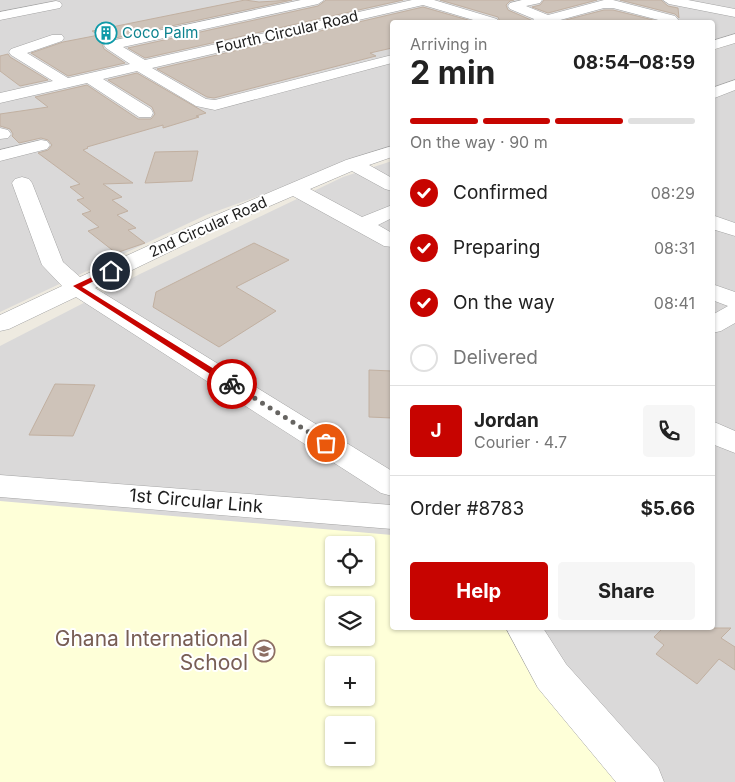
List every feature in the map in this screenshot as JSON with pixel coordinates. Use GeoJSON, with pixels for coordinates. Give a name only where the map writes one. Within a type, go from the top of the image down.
{"type":"FeatureCollection","features":[{"type":"Feature","properties":{"kind":"street"},"geometry":{"type":"LineString","coordinates":[[426,0],[486,20]]}},
{"type":"Feature","properties":{"kind":"street","name":"Fourth Circular Road"},"geometry":{"type":"LineString","coordinates":[[0,98],[426,0]]}},
{"type":"Feature","properties":{"kind":"street"},"geometry":{"type":"LineString","coordinates":[[536,0],[514,6],[540,20]]}},
{"type":"Feature","properties":{"kind":"street"},"geometry":{"type":"LineString","coordinates":[[707,5],[730,0]]}},
{"type":"Feature","properties":{"kind":"street"},"geometry":{"type":"LineString","coordinates":[[678,1],[735,10]]}},
{"type":"Feature","properties":{"kind":"street"},"geometry":{"type":"LineString","coordinates":[[678,1],[735,13]]}},
{"type":"Feature","properties":{"kind":"street"},"geometry":{"type":"LineString","coordinates":[[360,15],[324,2],[111,45],[202,103],[215,105],[390,60]]}},
{"type":"Feature","properties":{"kind":"street"},"geometry":{"type":"LineString","coordinates":[[546,20],[604,4],[613,4],[671,20]]}},
{"type":"Feature","properties":{"kind":"street"},"geometry":{"type":"LineString","coordinates":[[0,16],[56,6]]}},
{"type":"Feature","properties":{"kind":"street"},"geometry":{"type":"LineString","coordinates":[[57,38],[16,52],[66,82]]}},
{"type":"Feature","properties":{"kind":"street"},"geometry":{"type":"LineString","coordinates":[[715,46],[735,38]]}},
{"type":"Feature","properties":{"kind":"street"},"geometry":{"type":"LineString","coordinates":[[715,48],[728,53]]}},
{"type":"Feature","properties":{"kind":"street"},"geometry":{"type":"LineString","coordinates":[[89,77],[145,114]]}},
{"type":"Feature","properties":{"kind":"street"},"geometry":{"type":"LineString","coordinates":[[715,93],[735,85]]}},
{"type":"Feature","properties":{"kind":"street"},"geometry":{"type":"LineString","coordinates":[[0,156],[41,145]]}},
{"type":"Feature","properties":{"kind":"street","name":"2nd Circular Road"},"geometry":{"type":"LineString","coordinates":[[0,324],[77,286],[214,223],[352,164],[390,152]]}},
{"type":"Feature","properties":{"kind":"street"},"geometry":{"type":"LineString","coordinates":[[352,164],[390,184]]}},
{"type":"Feature","properties":{"kind":"street"},"geometry":{"type":"LineString","coordinates":[[22,183],[53,265],[77,286],[390,484]]}},
{"type":"Feature","properties":{"kind":"street"},"geometry":{"type":"LineString","coordinates":[[294,189],[390,240]]}},
{"type":"Feature","properties":{"kind":"street"},"geometry":{"type":"LineString","coordinates":[[361,225],[390,212]]}},
{"type":"Feature","properties":{"kind":"street"},"geometry":{"type":"LineString","coordinates":[[715,222],[735,230]]}},
{"type":"Feature","properties":{"kind":"street"},"geometry":{"type":"LineString","coordinates":[[715,292],[735,301]]}},
{"type":"Feature","properties":{"kind":"street"},"geometry":{"type":"LineString","coordinates":[[715,324],[735,312]]}},
{"type":"Feature","properties":{"kind":"street"},"geometry":{"type":"LineString","coordinates":[[715,433],[735,443]]}},
{"type":"Feature","properties":{"kind":"street","name":"1st Circular Link"},"geometry":{"type":"LineString","coordinates":[[0,486],[390,517]]}},
{"type":"Feature","properties":{"kind":"street"},"geometry":{"type":"LineString","coordinates":[[525,630],[552,676],[643,782]]}},
{"type":"Feature","properties":{"kind":"shaded area"},"geometry":{"type":"Polygon","coordinates":[[[0,0],[735,0],[735,34],[715,41],[715,20],[390,20],[390,149],[206,215],[0,312],[0,0]]]}},
{"type":"Feature","properties":{"kind":"shaded area"},"geometry":{"type":"Polygon","coordinates":[[[735,43],[735,782],[0,782],[0,346],[140,274],[343,177],[390,162],[390,630],[715,630],[715,50],[735,43]]]}},
{"type":"Feature","properties":{"kind":"shaded area","name":"Ghana International School"},"geometry":{"type":"Polygon","coordinates":[[[0,501],[390,535],[390,630],[513,630],[601,763],[620,782],[0,782],[0,501]]]}},
{"type":"Feature","properties":{"kind":"building"},"geometry":{"type":"Polygon","coordinates":[[[245,0],[259,2],[292,0],[106,40],[102,44],[104,49],[125,63],[68,76],[31,53],[63,42],[99,35],[92,31],[245,0]]]}},
{"type":"Feature","properties":{"kind":"building"},"geometry":{"type":"Polygon","coordinates":[[[326,0],[403,0],[145,58],[128,48],[318,6],[326,0]]]}},
{"type":"Feature","properties":{"kind":"building"},"geometry":{"type":"Polygon","coordinates":[[[440,0],[514,0],[506,5],[508,10],[531,20],[499,20],[498,17],[440,0]]]}},
{"type":"Feature","properties":{"kind":"building"},"geometry":{"type":"Polygon","coordinates":[[[544,0],[597,0],[548,13],[532,7],[540,5],[544,0]]]}},
{"type":"Feature","properties":{"kind":"building"},"geometry":{"type":"Polygon","coordinates":[[[620,0],[661,0],[668,6],[678,8],[679,18],[675,14],[620,0]]]}},
{"type":"Feature","properties":{"kind":"building"},"geometry":{"type":"Polygon","coordinates":[[[423,7],[468,20],[390,20],[390,48],[370,53],[376,56],[214,98],[207,97],[157,69],[423,7]]]}},
{"type":"Feature","properties":{"kind":"building"},"geometry":{"type":"Polygon","coordinates":[[[604,10],[613,10],[653,20],[566,20],[604,10]]]}},
{"type":"Feature","properties":{"kind":"building"},"geometry":{"type":"Polygon","coordinates":[[[8,54],[48,80],[20,86],[0,71],[0,56],[8,54]]]}},
{"type":"Feature","properties":{"kind":"building"},"geometry":{"type":"Polygon","coordinates":[[[137,73],[206,113],[163,128],[163,125],[87,147],[83,150],[133,183],[103,184],[122,197],[112,200],[128,211],[117,215],[136,228],[128,230],[145,243],[116,253],[88,231],[99,227],[82,214],[91,211],[77,200],[84,198],[70,187],[80,184],[38,153],[48,150],[52,145],[48,140],[41,138],[19,143],[12,136],[13,134],[10,129],[0,126],[0,114],[48,107],[35,97],[87,85],[138,119],[151,119],[155,114],[152,107],[108,80],[137,73]]]}},
{"type":"Feature","properties":{"kind":"building"},"geometry":{"type":"Polygon","coordinates":[[[198,151],[192,181],[145,183],[155,152],[198,151]]]}},
{"type":"Feature","properties":{"kind":"building"},"geometry":{"type":"Polygon","coordinates":[[[254,243],[289,260],[236,287],[276,311],[219,347],[153,307],[156,292],[254,243]]]}},
{"type":"Feature","properties":{"kind":"building"},"geometry":{"type":"Polygon","coordinates":[[[369,370],[390,371],[390,418],[369,417],[369,370]]]}},
{"type":"Feature","properties":{"kind":"building"},"geometry":{"type":"Polygon","coordinates":[[[55,384],[95,385],[73,436],[29,435],[55,384]]]}},
{"type":"Feature","properties":{"kind":"building"},"geometry":{"type":"Polygon","coordinates":[[[715,628],[731,628],[721,638],[735,647],[735,670],[719,659],[697,684],[656,654],[664,645],[654,637],[661,630],[715,630],[715,628]]]}},
{"type":"Feature","properties":{"kind":"way so far"},"geometry":{"type":"LineString","coordinates":[[232,384],[326,443]]}},
{"type":"Feature","properties":{"kind":"place","name":"Coco Palm"},"geometry":{"type":"Point","coordinates":[106,33]}},
{"type":"Feature","properties":{"kind":"place","name":"Ghana International School"},"geometry":{"type":"Point","coordinates":[264,651]}},
{"type":"Feature","properties":{"kind":"route"},"geometry":{"type":"LineString","coordinates":[[111,271],[77,286],[232,384]]}}]}
